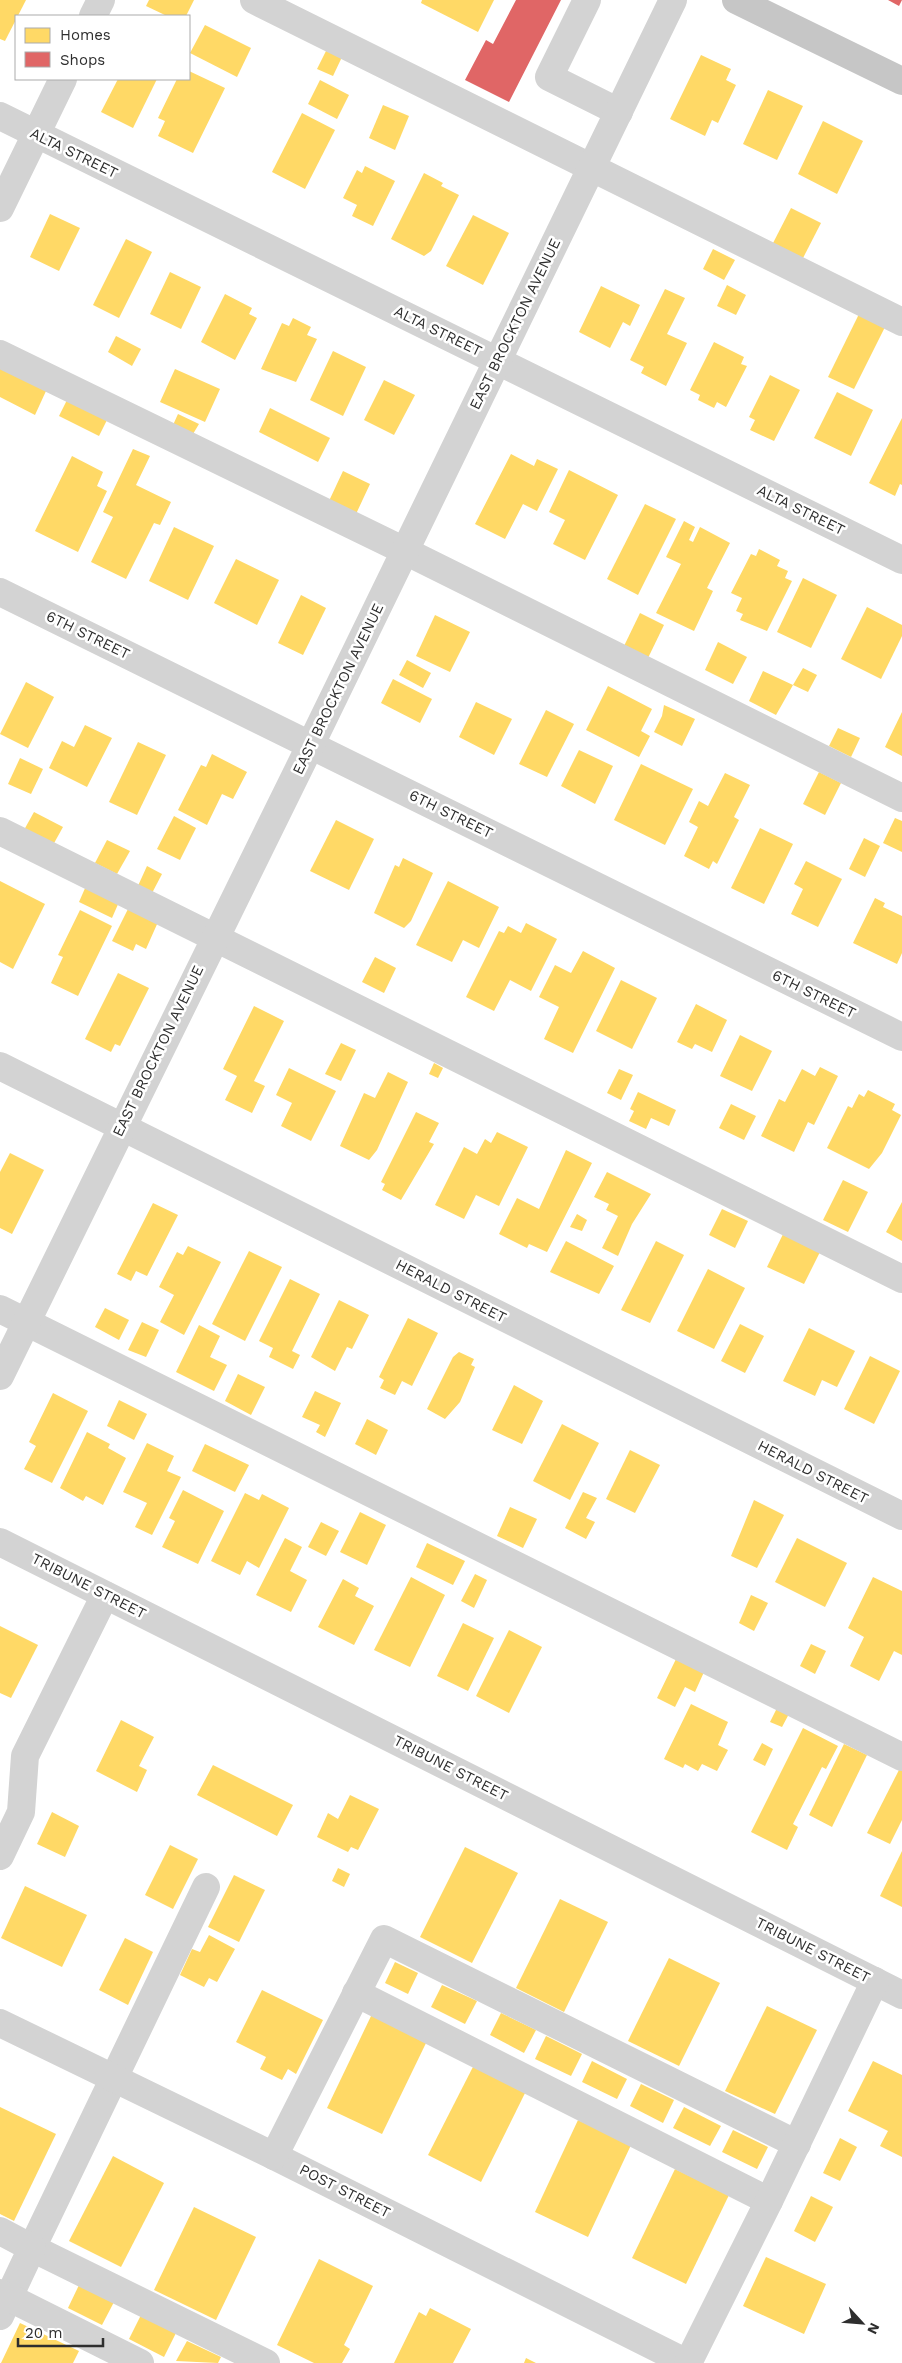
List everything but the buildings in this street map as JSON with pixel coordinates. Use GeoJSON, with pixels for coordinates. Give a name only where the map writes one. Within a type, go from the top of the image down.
{"type":"FeatureCollection","features":[{"type":"Feature","properties":{"kind":"main road"},"geometry":{"type":"LineString","coordinates":[[736,0],[902,81]]}},
{"type":"Feature","properties":{"kind":"street"},"geometry":{"type":"LineString","coordinates":[[94,15],[101,0]]}},
{"type":"Feature","properties":{"kind":"street"},"geometry":{"type":"LineString","coordinates":[[254,0],[902,322]]}},
{"type":"Feature","properties":{"kind":"street"},"geometry":{"type":"LineString","coordinates":[[587,0],[549,77],[619,112]]}},
{"type":"Feature","properties":{"kind":"street","name":"EAST BROCKTON AVENUE"},"geometry":{"type":"LineString","coordinates":[[0,1376],[121,1126],[311,744],[673,0]]}},
{"type":"Feature","properties":{"kind":"street"},"geometry":{"type":"LineString","coordinates":[[0,208],[63,80]]}},
{"type":"Feature","properties":{"kind":"street","name":"ALTA STREET"},"geometry":{"type":"LineString","coordinates":[[0,116],[902,560]]}},
{"type":"Feature","properties":{"kind":"street"},"geometry":{"type":"LineString","coordinates":[[0,354],[405,551],[902,798]]}},
{"type":"Feature","properties":{"kind":"street","name":"6TH STREET"},"geometry":{"type":"LineString","coordinates":[[0,592],[902,1037]]}},
{"type":"Feature","properties":{"kind":"street"},"geometry":{"type":"LineString","coordinates":[[0,831],[215,936],[902,1279]]}},
{"type":"Feature","properties":{"kind":"street","name":"HERALD STREET"},"geometry":{"type":"LineString","coordinates":[[0,1066],[899,1507]]}},
{"type":"Feature","properties":{"kind":"street"},"geometry":{"type":"LineString","coordinates":[[0,1309],[902,1757]]}},
{"type":"Feature","properties":{"kind":"street","name":"TRIBUNE STREET"},"geometry":{"type":"LineString","coordinates":[[0,1542],[902,1995]]}},
{"type":"Feature","properties":{"kind":"street"},"geometry":{"type":"LineString","coordinates":[[0,1856],[22,1812],[25,1756],[106,1595]]}},
{"type":"Feature","properties":{"kind":"street"},"geometry":{"type":"LineString","coordinates":[[140,2363],[3,2302],[32,2248],[206,1887]]}},
{"type":"Feature","properties":{"kind":"street"},"geometry":{"type":"LineString","coordinates":[[274,2156],[384,1940],[796,2144]]}},
{"type":"Feature","properties":{"kind":"street"},"geometry":{"type":"LineString","coordinates":[[688,2363],[769,2201],[875,1981]]}},
{"type":"Feature","properties":{"kind":"street"},"geometry":{"type":"LineString","coordinates":[[356,1993],[769,2201]]}},
{"type":"Feature","properties":{"kind":"street","name":"POST STREET"},"geometry":{"type":"LineString","coordinates":[[0,2023],[274,2156],[688,2363]]}},
{"type":"Feature","properties":{"kind":"street"},"geometry":{"type":"LineString","coordinates":[[0,2232],[266,2363]]}}]}
